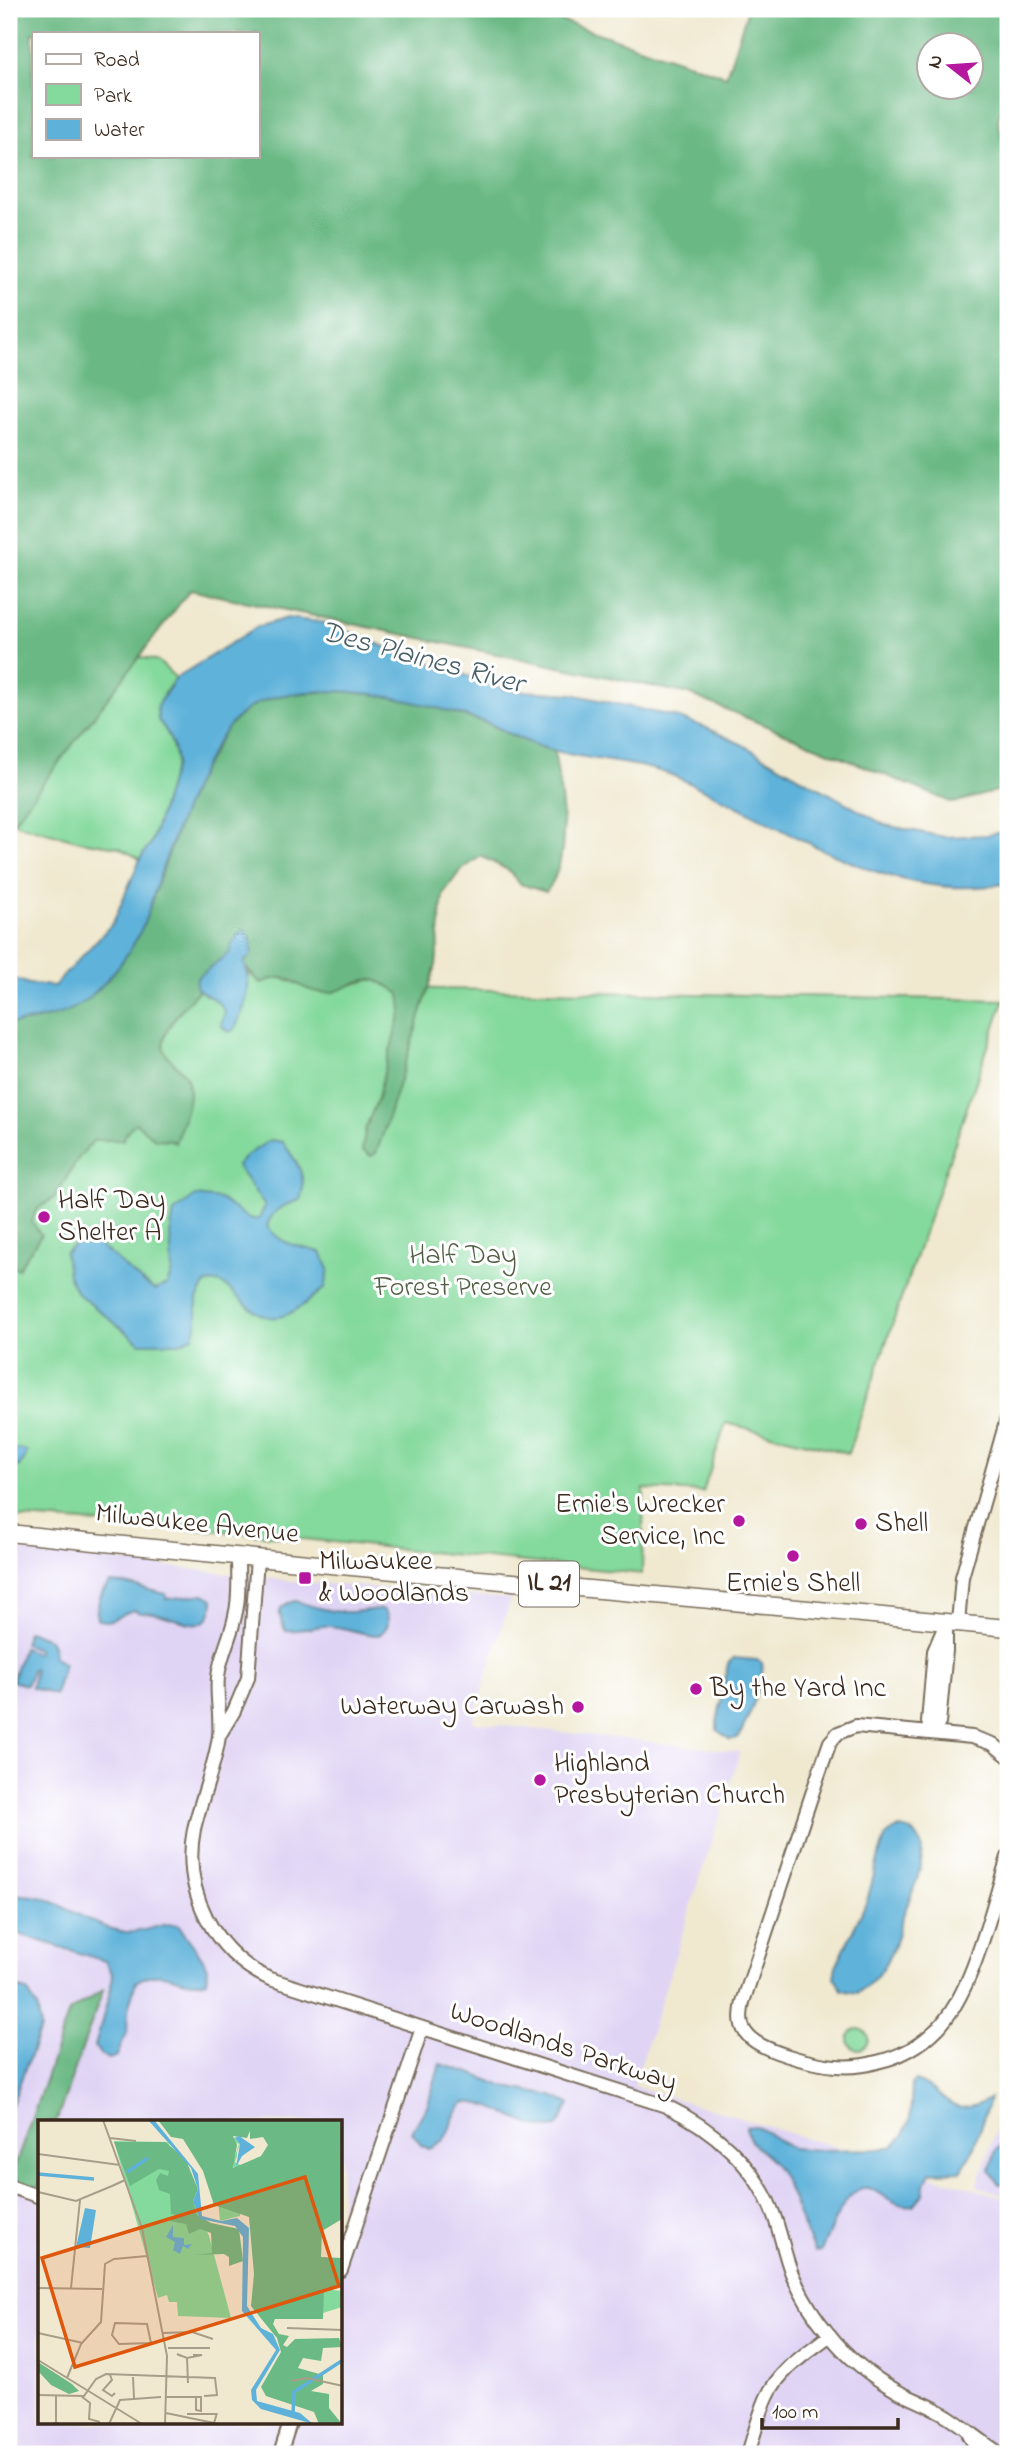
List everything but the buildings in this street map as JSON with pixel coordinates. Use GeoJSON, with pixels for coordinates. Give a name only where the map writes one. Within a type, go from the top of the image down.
{"type":"FeatureCollection","features":[{"type":"Feature","properties":{"kind":"main road","name":"Milwaukee Avenue"},"geometry":{"type":"LineString","coordinates":[[9,1533],[257,1559],[480,1577],[1008,1628]]}},
{"type":"Feature","properties":{"kind":"street"},"geometry":{"type":"LineString","coordinates":[[932,1732],[928,1722],[934,1651],[952,1623],[962,1577],[1008,1415]]}},
{"type":"Feature","properties":{"kind":"street","name":"Woodlands Parkway"},"geometry":{"type":"LineString","coordinates":[[219,1737],[218,1678],[236,1616],[238,1557]]}},
{"type":"Feature","properties":{"kind":"street","name":"Woodlands Parkway"},"geometry":{"type":"LineString","coordinates":[[257,1559],[248,1678],[219,1737],[194,1829],[191,1861],[197,1894],[219,1939],[248,1966],[271,1979],[666,2106],[702,2126],[737,2157],[760,2188],[773,2214],[802,2296],[830,2335],[867,2372],[897,2391],[951,2418],[1001,2454]]}},
{"type":"Feature","properties":{"kind":"street"},"geometry":{"type":"LineString","coordinates":[[1008,1756],[999,1747],[981,1739],[856,1726],[843,1730],[830,1742],[743,2002],[741,2024],[744,2031],[759,2045],[802,2059],[838,2066],[875,2063],[906,2052],[937,2029],[958,2003],[968,1981],[1008,1857]]}},
{"type":"Feature","properties":{"kind":"street"},"geometry":{"type":"LineString","coordinates":[[343,2264],[422,2028]]}},
{"type":"Feature","properties":{"kind":"street"},"geometry":{"type":"LineString","coordinates":[[9,2186],[38,2196]]}},
{"type":"Feature","properties":{"kind":"street"},"geometry":{"type":"LineString","coordinates":[[748,2454],[767,2396],[774,2384],[787,2369],[830,2335]]}},
{"type":"Feature","properties":{"kind":"street"},"geometry":{"type":"LineString","coordinates":[[280,2454],[290,2424]]}},
{"type":"Feature","properties":{"kind":"street","name":"Woodlands Parkway"},"geometry":{"type":"LineString","coordinates":[[967,2432],[980,2454]]}},
{"type":"Feature","properties":{"kind":"shaded area"},"geometry":{"type":"Polygon","coordinates":[[[9,1548],[293,1581],[511,1599],[472,1722],[740,1752],[634,2086],[1008,2199],[1008,2454],[9,2454],[9,1548]]]}},
{"type":"Feature","properties":{"kind":"shaded area"},"geometry":{"type":"Polygon","coordinates":[[[1008,2093],[1008,2196],[977,2186],[1008,2093]]]}},
{"type":"Feature","properties":{"kind":"green space"},"geometry":{"type":"Polygon","coordinates":[[[9,9],[526,9],[726,76],[748,9],[1008,9],[1008,90],[998,120],[1003,139],[1008,141],[1008,788],[953,803],[689,694],[190,590],[9,828],[9,9]]]}},
{"type":"Feature","properties":{"kind":"green space"},"geometry":{"type":"Polygon","coordinates":[[[129,655],[158,661],[176,678],[164,693],[158,720],[170,740],[176,762],[152,841],[140,859],[118,847],[80,841],[9,822],[129,655]]]}},
{"type":"Feature","properties":{"kind":"green space"},"geometry":{"type":"Polygon","coordinates":[[[345,690],[432,706],[490,724],[513,736],[554,751],[563,824],[563,843],[555,878],[546,892],[520,884],[508,870],[481,856],[460,871],[443,894],[436,965],[382,1137],[376,1153],[371,1156],[362,1150],[366,1127],[378,1098],[402,1010],[400,994],[386,984],[374,980],[356,982],[330,992],[309,990],[280,978],[261,983],[230,952],[197,978],[196,987],[199,990],[174,1020],[164,1038],[166,1054],[185,1075],[189,1086],[186,1111],[175,1143],[171,1140],[155,1139],[136,1123],[128,1130],[123,1140],[94,1140],[79,1157],[55,1197],[36,1210],[32,1222],[41,1235],[18,1269],[9,1267],[9,1024],[38,1020],[142,928],[193,785],[227,728],[245,711],[263,700],[290,694],[345,690]]]}},
{"type":"Feature","properties":{"kind":"green space","name":"Half Day Forest Preserve"},"geometry":{"type":"Polygon","coordinates":[[[249,973],[261,983],[276,976],[305,986],[343,987],[373,979],[392,988],[1004,1000],[848,1453],[726,1423],[703,1492],[644,1489],[642,1574],[234,1532],[9,1517],[9,994],[89,983],[247,985],[249,973]]]}},
{"type":"Feature","properties":{"kind":"green space"},"geometry":{"type":"Polygon","coordinates":[[[103,1990],[57,2120],[38,2120],[38,2187],[11,2178],[69,2012],[103,1990]]]}},
{"type":"Feature","properties":{"kind":"green space"},"geometry":{"type":"Polygon","coordinates":[[[858,2029],[865,2032],[868,2039],[865,2046],[858,2049],[851,2046],[848,2039],[851,2032],[858,2029]]]}},
{"type":"Feature","properties":{"kind":"water"},"geometry":{"type":"Polygon","coordinates":[[[287,618],[327,623],[388,648],[508,690],[572,694],[676,717],[743,745],[885,825],[944,837],[1008,831],[1008,883],[963,887],[920,883],[877,872],[836,856],[676,777],[647,768],[544,748],[488,723],[415,702],[341,692],[290,694],[250,707],[230,725],[216,744],[192,791],[143,925],[130,950],[114,971],[97,990],[72,1009],[46,1018],[9,1024],[9,977],[29,984],[54,986],[113,923],[140,859],[152,841],[176,762],[170,740],[158,720],[157,706],[176,678],[257,627],[287,618]]]}},
{"type":"Feature","properties":{"kind":"water"},"geometry":{"type":"Polygon","coordinates":[[[244,929],[251,941],[252,954],[244,962],[248,980],[247,997],[234,1030],[228,1032],[221,1025],[225,1012],[215,1000],[196,987],[197,978],[230,952],[232,943],[244,929]]]}},
{"type":"Feature","properties":{"kind":"water"},"geometry":{"type":"Polygon","coordinates":[[[270,1140],[283,1142],[300,1170],[303,1184],[300,1200],[279,1208],[267,1226],[284,1241],[321,1252],[329,1269],[325,1288],[294,1311],[267,1317],[248,1306],[220,1282],[206,1283],[197,1299],[197,1323],[193,1336],[180,1343],[140,1343],[77,1293],[68,1275],[65,1253],[75,1244],[91,1240],[155,1290],[167,1285],[172,1271],[170,1235],[174,1212],[195,1196],[220,1199],[249,1219],[259,1219],[265,1206],[237,1166],[246,1156],[270,1140]]]}},
{"type":"Feature","properties":{"kind":"water"},"geometry":{"type":"Polygon","coordinates":[[[17,1449],[27,1451],[25,1458],[19,1466],[9,1466],[9,1454],[17,1449]]]}},
{"type":"Feature","properties":{"kind":"water"},"geometry":{"type":"Polygon","coordinates":[[[110,1583],[166,1594],[166,1599],[204,1594],[213,1599],[211,1613],[205,1621],[196,1623],[134,1610],[102,1621],[97,1619],[98,1604],[110,1583]]]}},
{"type":"Feature","properties":{"kind":"water"},"geometry":{"type":"Polygon","coordinates":[[[296,1601],[339,1612],[384,1610],[388,1624],[379,1635],[331,1626],[285,1630],[281,1608],[296,1601]]]}},
{"type":"Feature","properties":{"kind":"water"},"geometry":{"type":"Polygon","coordinates":[[[28,1631],[50,1641],[54,1657],[64,1664],[55,1695],[31,1687],[33,1669],[26,1685],[12,1681],[23,1648],[38,1652],[37,1649],[24,1644],[28,1631]]]}},
{"type":"Feature","properties":{"kind":"water"},"geometry":{"type":"Polygon","coordinates":[[[734,1658],[757,1660],[762,1663],[762,1670],[746,1722],[738,1738],[730,1740],[717,1730],[717,1723],[728,1663],[734,1658]]]}},
{"type":"Feature","properties":{"kind":"water"},"geometry":{"type":"Polygon","coordinates":[[[900,1828],[916,1836],[922,1856],[917,1879],[893,1948],[867,1986],[857,1993],[842,1990],[834,1977],[836,1966],[867,1901],[886,1836],[900,1828]]]}},
{"type":"Feature","properties":{"kind":"water"},"geometry":{"type":"Polygon","coordinates":[[[9,1893],[42,1897],[115,1930],[139,1931],[179,1925],[203,1959],[208,1973],[207,1980],[197,1982],[156,1975],[136,1982],[128,2009],[127,2031],[117,2056],[109,2059],[101,2056],[95,2046],[111,1988],[112,1973],[105,1961],[9,1931],[9,1893]]]}},
{"type":"Feature","properties":{"kind":"water"},"geometry":{"type":"Polygon","coordinates":[[[9,1985],[27,1991],[38,2009],[40,2029],[9,2112],[9,1985]]]}},
{"type":"Feature","properties":{"kind":"water"},"geometry":{"type":"Polygon","coordinates":[[[440,2064],[502,2086],[552,2096],[570,2104],[557,2127],[546,2128],[526,2123],[482,2104],[464,2103],[454,2116],[444,2139],[429,2149],[421,2145],[412,2132],[428,2104],[440,2064]]]}},
{"type":"Feature","properties":{"kind":"water"},"geometry":{"type":"Polygon","coordinates":[[[915,2081],[956,2107],[965,2108],[990,2098],[972,2152],[961,2171],[930,2172],[924,2193],[914,2205],[898,2203],[868,2188],[860,2189],[845,2202],[821,2251],[815,2252],[782,2175],[751,2140],[746,2127],[756,2126],[791,2148],[880,2149],[894,2146],[904,2134],[910,2120],[912,2084],[915,2081]]]}},
{"type":"Feature","properties":{"kind":"water"},"geometry":{"type":"Polygon","coordinates":[[[1008,2135],[1008,2183],[999,2184],[990,2170],[995,2152],[1008,2135]]]}},
{"type":"Feature","properties":{"kind":"place","name":"Half Day Shelter A"},"geometry":{"type":"Point","coordinates":[44,1217]}},
{"type":"Feature","properties":{"kind":"place","name":"Ernie's Wrecker Service, Inc"},"geometry":{"type":"Point","coordinates":[739,1521]}},
{"type":"Feature","properties":{"kind":"place","name":"Shell"},"geometry":{"type":"Point","coordinates":[861,1524]}},
{"type":"Feature","properties":{"kind":"place","name":"Ernie's Shell"},"geometry":{"type":"Point","coordinates":[793,1556]}},
{"type":"Feature","properties":{"kind":"place","name":"Milwaukee & Woodlands"},"geometry":{"type":"Point","coordinates":[305,1578]}},
{"type":"Feature","properties":{"kind":"place","name":"By the Yard Inc"},"geometry":{"type":"Point","coordinates":[696,1689]}},
{"type":"Feature","properties":{"kind":"place","name":"Waterway Carwash"},"geometry":{"type":"Point","coordinates":[578,1707]}},
{"type":"Feature","properties":{"kind":"place","name":"Highland Presbyterian Church"},"geometry":{"type":"Point","coordinates":[540,1780]}},
{"type":"Feature","properties":{"kind":"water label","name":"Des Plaines River"},"geometry":{"type":"Point","coordinates":[422,659]}}]}
